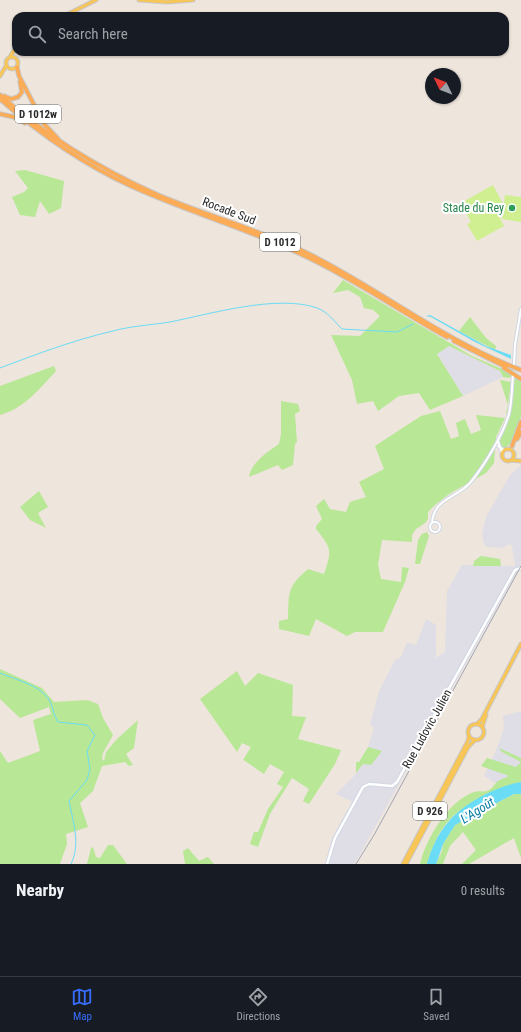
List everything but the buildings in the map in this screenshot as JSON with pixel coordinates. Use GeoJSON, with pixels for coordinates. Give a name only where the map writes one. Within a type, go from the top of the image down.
{"type":"FeatureCollection","features":[{"type":"Feature","properties":{"kind":"highway","name":"D 1012w"},"geometry":{"type":"LineString","coordinates":[[17,67],[19,76],[44,124],[57,138],[74,150]]}},
{"type":"Feature","properties":{"kind":"highway"},"geometry":{"type":"LineString","coordinates":[[0,94],[6,98],[15,99],[22,92],[18,76],[11,70]]}},
{"type":"Feature","properties":{"kind":"highway","name":"Rocade Sud"},"geometry":{"type":"LineString","coordinates":[[0,94],[25,117],[74,150],[114,174],[158,195],[308,254],[354,278],[455,339],[520,370]]}},
{"type":"Feature","properties":{"kind":"highway","name":"Rocade Sud"},"geometry":{"type":"LineString","coordinates":[[0,100],[40,132],[78,158],[129,185],[306,256],[353,281],[465,348],[489,360],[520,370]]}},
{"type":"Feature","properties":{"kind":"highway"},"geometry":{"type":"LineString","coordinates":[[0,114],[17,118],[40,132]]}},
{"type":"Feature","properties":{"kind":"highway"},"geometry":{"type":"LineString","coordinates":[[489,360],[512,372],[521,379]]}},
{"type":"Feature","properties":{"kind":"highway"},"geometry":{"type":"LineString","coordinates":[[510,447],[521,422]]}},
{"type":"Feature","properties":{"kind":"highway"},"geometry":{"type":"LineString","coordinates":[[517,439],[521,432]]}},
{"type":"Feature","properties":{"kind":"main road"},"geometry":{"type":"LineString","coordinates":[[72,12],[96,0]]}},
{"type":"Feature","properties":{"kind":"main road"},"geometry":{"type":"LineString","coordinates":[[139,0],[167,2],[193,0]]}},
{"type":"Feature","properties":{"kind":"main road"},"geometry":{"type":"LineString","coordinates":[[1,76],[12,54]]}},
{"type":"Feature","properties":{"kind":"main road"},"geometry":{"type":"LineString","coordinates":[[1,76],[17,67],[18,62],[16,58],[9,58]]}},
{"type":"Feature","properties":{"kind":"main road"},"geometry":{"type":"LineString","coordinates":[[6,65],[11,70]]}},
{"type":"Feature","properties":{"kind":"main road"},"geometry":{"type":"LineString","coordinates":[[521,432],[510,447],[503,452],[504,460],[512,458],[521,461]]}},
{"type":"Feature","properties":{"kind":"main road"},"geometry":{"type":"LineString","coordinates":[[512,458],[517,439]]}},
{"type":"Feature","properties":{"kind":"main road"},"geometry":{"type":"LineString","coordinates":[[510,447],[513,452]]}},
{"type":"Feature","properties":{"kind":"main road","name":"Rue Ludovic Julien"},"geometry":{"type":"LineString","coordinates":[[327,864],[334,838],[363,787],[369,784],[392,786],[397,782],[516,568],[521,568]]}},
{"type":"Feature","properties":{"kind":"main road","name":"D 926"},"geometry":{"type":"LineString","coordinates":[[404,864],[468,741],[468,732],[470,727],[477,724],[482,719],[521,644]]}},
{"type":"Feature","properties":{"kind":"main road","name":"D 926"},"geometry":{"type":"LineString","coordinates":[[404,864],[465,754],[475,740],[483,736],[484,731],[482,727],[484,720],[521,648]]}},
{"type":"Feature","properties":{"kind":"main road"},"geometry":{"type":"LineString","coordinates":[[477,724],[482,727]]}},
{"type":"Feature","properties":{"kind":"main road"},"geometry":{"type":"LineString","coordinates":[[469,736],[475,740]]}},
{"type":"Feature","properties":{"kind":"street"},"geometry":{"type":"LineString","coordinates":[[514,364],[514,345],[521,309]]}},
{"type":"Feature","properties":{"kind":"street"},"geometry":{"type":"LineString","coordinates":[[433,522],[440,526],[437,531],[434,532],[430,529],[436,506],[458,493],[469,484],[478,473],[498,438],[509,415],[513,374]]}},
{"type":"Feature","properties":{"kind":"street"},"geometry":{"type":"LineString","coordinates":[[498,438],[498,446],[503,452]]}},
{"type":"Feature","properties":{"kind":"shaded area"},"geometry":{"type":"Polygon","coordinates":[[[449,346],[500,371],[503,377],[463,396],[437,353],[449,346]]]}},
{"type":"Feature","properties":{"kind":"shaded area"},"geometry":{"type":"Polygon","coordinates":[[[521,465],[521,563],[354,864],[326,864],[332,838],[352,802],[336,794],[354,776],[363,764],[382,751],[368,747],[374,727],[370,725],[379,691],[395,660],[401,657],[407,642],[416,645],[426,619],[436,625],[436,658],[445,652],[447,591],[462,565],[515,566],[512,546],[510,544],[501,548],[487,547],[484,544],[482,534],[486,517],[510,475],[521,465]]]}},
{"type":"Feature","properties":{"kind":"shaded area"},"geometry":{"type":"Polygon","coordinates":[[[521,711],[521,781],[500,786],[484,776],[497,748],[504,728],[503,716],[521,711]]]}},
{"type":"Feature","properties":{"kind":"green space"},"geometry":{"type":"Polygon","coordinates":[[[25,170],[64,181],[61,208],[49,214],[40,201],[35,217],[20,215],[12,197],[24,192],[28,188],[15,171],[25,170]]]}},
{"type":"Feature","properties":{"kind":"green space"},"geometry":{"type":"Polygon","coordinates":[[[493,185],[503,204],[495,208],[504,226],[477,241],[467,224],[471,222],[461,203],[493,185]]]}},
{"type":"Feature","properties":{"kind":"green space","name":"Stade du Rey"},"geometry":{"type":"Polygon","coordinates":[[[505,195],[521,197],[521,222],[502,219],[505,195]]]}},
{"type":"Feature","properties":{"kind":"green space"},"geometry":{"type":"Polygon","coordinates":[[[343,280],[472,356],[511,373],[511,377],[503,377],[500,371],[449,346],[437,354],[463,396],[430,410],[419,393],[399,396],[378,411],[373,401],[357,404],[352,380],[331,335],[360,336],[380,316],[373,310],[364,308],[360,297],[348,290],[333,293],[343,280]]]}},
{"type":"Feature","properties":{"kind":"green space"},"geometry":{"type":"Polygon","coordinates":[[[470,317],[486,338],[496,346],[495,350],[459,331],[470,317]]]}},
{"type":"Feature","properties":{"kind":"green space"},"geometry":{"type":"Polygon","coordinates":[[[54,366],[56,371],[31,397],[17,408],[0,415],[0,386],[54,366]]]}},
{"type":"Feature","properties":{"kind":"green space"},"geometry":{"type":"Polygon","coordinates":[[[515,375],[521,380],[521,416],[518,429],[513,439],[504,448],[500,446],[499,440],[509,417],[515,375]]]}},
{"type":"Feature","properties":{"kind":"green space"},"geometry":{"type":"Polygon","coordinates":[[[500,380],[511,382],[507,414],[508,405],[500,380]]]}},
{"type":"Feature","properties":{"kind":"green space"},"geometry":{"type":"Polygon","coordinates":[[[281,401],[298,404],[300,411],[295,414],[297,442],[295,444],[293,465],[282,470],[278,465],[249,477],[250,472],[256,463],[265,454],[279,444],[281,434],[281,401]]]}},
{"type":"Feature","properties":{"kind":"green space"},"geometry":{"type":"Polygon","coordinates":[[[440,411],[451,439],[459,436],[456,423],[465,419],[471,434],[481,430],[476,415],[505,418],[496,437],[494,463],[486,473],[449,494],[435,505],[428,512],[428,519],[425,523],[416,529],[412,535],[412,542],[382,540],[378,565],[381,579],[401,582],[402,567],[409,568],[405,582],[383,632],[355,632],[347,636],[316,619],[309,636],[279,629],[279,621],[288,619],[290,591],[296,581],[308,569],[324,574],[327,566],[329,550],[325,541],[316,529],[316,526],[322,519],[316,506],[324,499],[330,509],[346,512],[350,502],[366,497],[359,482],[384,469],[375,446],[421,416],[440,411]]]}},
{"type":"Feature","properties":{"kind":"green space"},"geometry":{"type":"Polygon","coordinates":[[[39,491],[48,507],[38,513],[46,528],[30,520],[20,507],[39,491]]]}},
{"type":"Feature","properties":{"kind":"green space"},"geometry":{"type":"Polygon","coordinates":[[[427,532],[429,536],[420,564],[415,564],[418,540],[422,534],[427,532]]]}},
{"type":"Feature","properties":{"kind":"green space"},"geometry":{"type":"Polygon","coordinates":[[[481,556],[500,559],[501,566],[473,566],[474,561],[481,556]]]}},
{"type":"Feature","properties":{"kind":"green space"},"geometry":{"type":"Polygon","coordinates":[[[0,669],[42,688],[54,702],[87,700],[98,704],[103,718],[113,735],[103,753],[102,759],[104,761],[106,752],[117,739],[138,720],[134,748],[126,754],[133,765],[129,766],[125,762],[102,766],[93,791],[80,803],[88,827],[66,834],[67,844],[60,864],[0,864],[0,751],[8,763],[40,751],[33,720],[51,714],[49,707],[20,718],[0,699],[0,669]]]}},
{"type":"Feature","properties":{"kind":"green space"},"geometry":{"type":"Polygon","coordinates":[[[237,671],[245,686],[258,673],[293,685],[292,716],[306,717],[298,739],[341,750],[335,764],[309,804],[303,801],[309,789],[292,778],[270,814],[258,847],[250,844],[254,832],[258,832],[268,809],[283,787],[277,784],[284,772],[270,764],[264,774],[243,760],[251,747],[242,743],[237,752],[200,699],[237,671]]]}},
{"type":"Feature","properties":{"kind":"green space"},"geometry":{"type":"Polygon","coordinates":[[[368,747],[382,751],[371,765],[363,764],[356,773],[356,762],[359,762],[368,747]]]}},
{"type":"Feature","properties":{"kind":"green space"},"geometry":{"type":"Polygon","coordinates":[[[499,748],[521,758],[521,762],[502,752],[499,748]]]}},
{"type":"Feature","properties":{"kind":"green space"},"geometry":{"type":"Polygon","coordinates":[[[487,758],[516,767],[521,762],[521,782],[479,799],[458,812],[443,828],[437,838],[427,864],[420,864],[427,843],[447,812],[455,804],[474,792],[489,790],[498,781],[509,776],[481,766],[487,758]]]}},
{"type":"Feature","properties":{"kind":"green space"},"geometry":{"type":"Polygon","coordinates":[[[514,794],[521,794],[521,858],[514,838],[469,864],[462,864],[476,850],[463,832],[450,846],[443,864],[436,864],[442,851],[443,844],[455,825],[514,794]]]}},
{"type":"Feature","properties":{"kind":"green space"},"geometry":{"type":"Polygon","coordinates":[[[108,845],[113,845],[127,864],[87,864],[91,848],[93,847],[96,857],[100,858],[108,845]]]}},
{"type":"Feature","properties":{"kind":"green space"},"geometry":{"type":"Polygon","coordinates":[[[188,848],[199,861],[208,857],[214,864],[185,864],[183,851],[188,848]]]}},
{"type":"Feature","properties":{"kind":"water"},"geometry":{"type":"Polygon","coordinates":[[[430,315],[486,346],[511,355],[511,359],[475,342],[431,317],[426,316],[430,315]]]}},
{"type":"Feature","properties":{"kind":"water","name":"L'Agoût"},"geometry":{"type":"Polygon","coordinates":[[[521,782],[521,794],[514,794],[455,825],[443,844],[436,864],[427,864],[436,841],[448,822],[456,814],[486,794],[521,782]]]}},
{"type":"Feature","properties":{"kind":"waterway"},"geometry":{"type":"LineString","coordinates":[[0,368],[70,343],[120,329],[170,322],[224,310],[264,304],[301,304],[317,308],[328,314],[342,329],[397,332],[413,324]]}},
{"type":"Feature","properties":{"kind":"waterway"},"geometry":{"type":"LineString","coordinates":[[0,673],[26,683],[43,693],[50,701],[58,722],[87,725],[95,735],[87,751],[90,769],[87,780],[69,801],[76,841],[74,856],[71,864]]}},
{"type":"Feature","properties":{"kind":"railway"},"geometry":{"type":"LineString","coordinates":[[356,864],[374,835],[521,566]]}},
{"type":"Feature","properties":{"kind":"place","name":"Stade du Rey"},"geometry":{"type":"Point","coordinates":[512,208]}}]}
